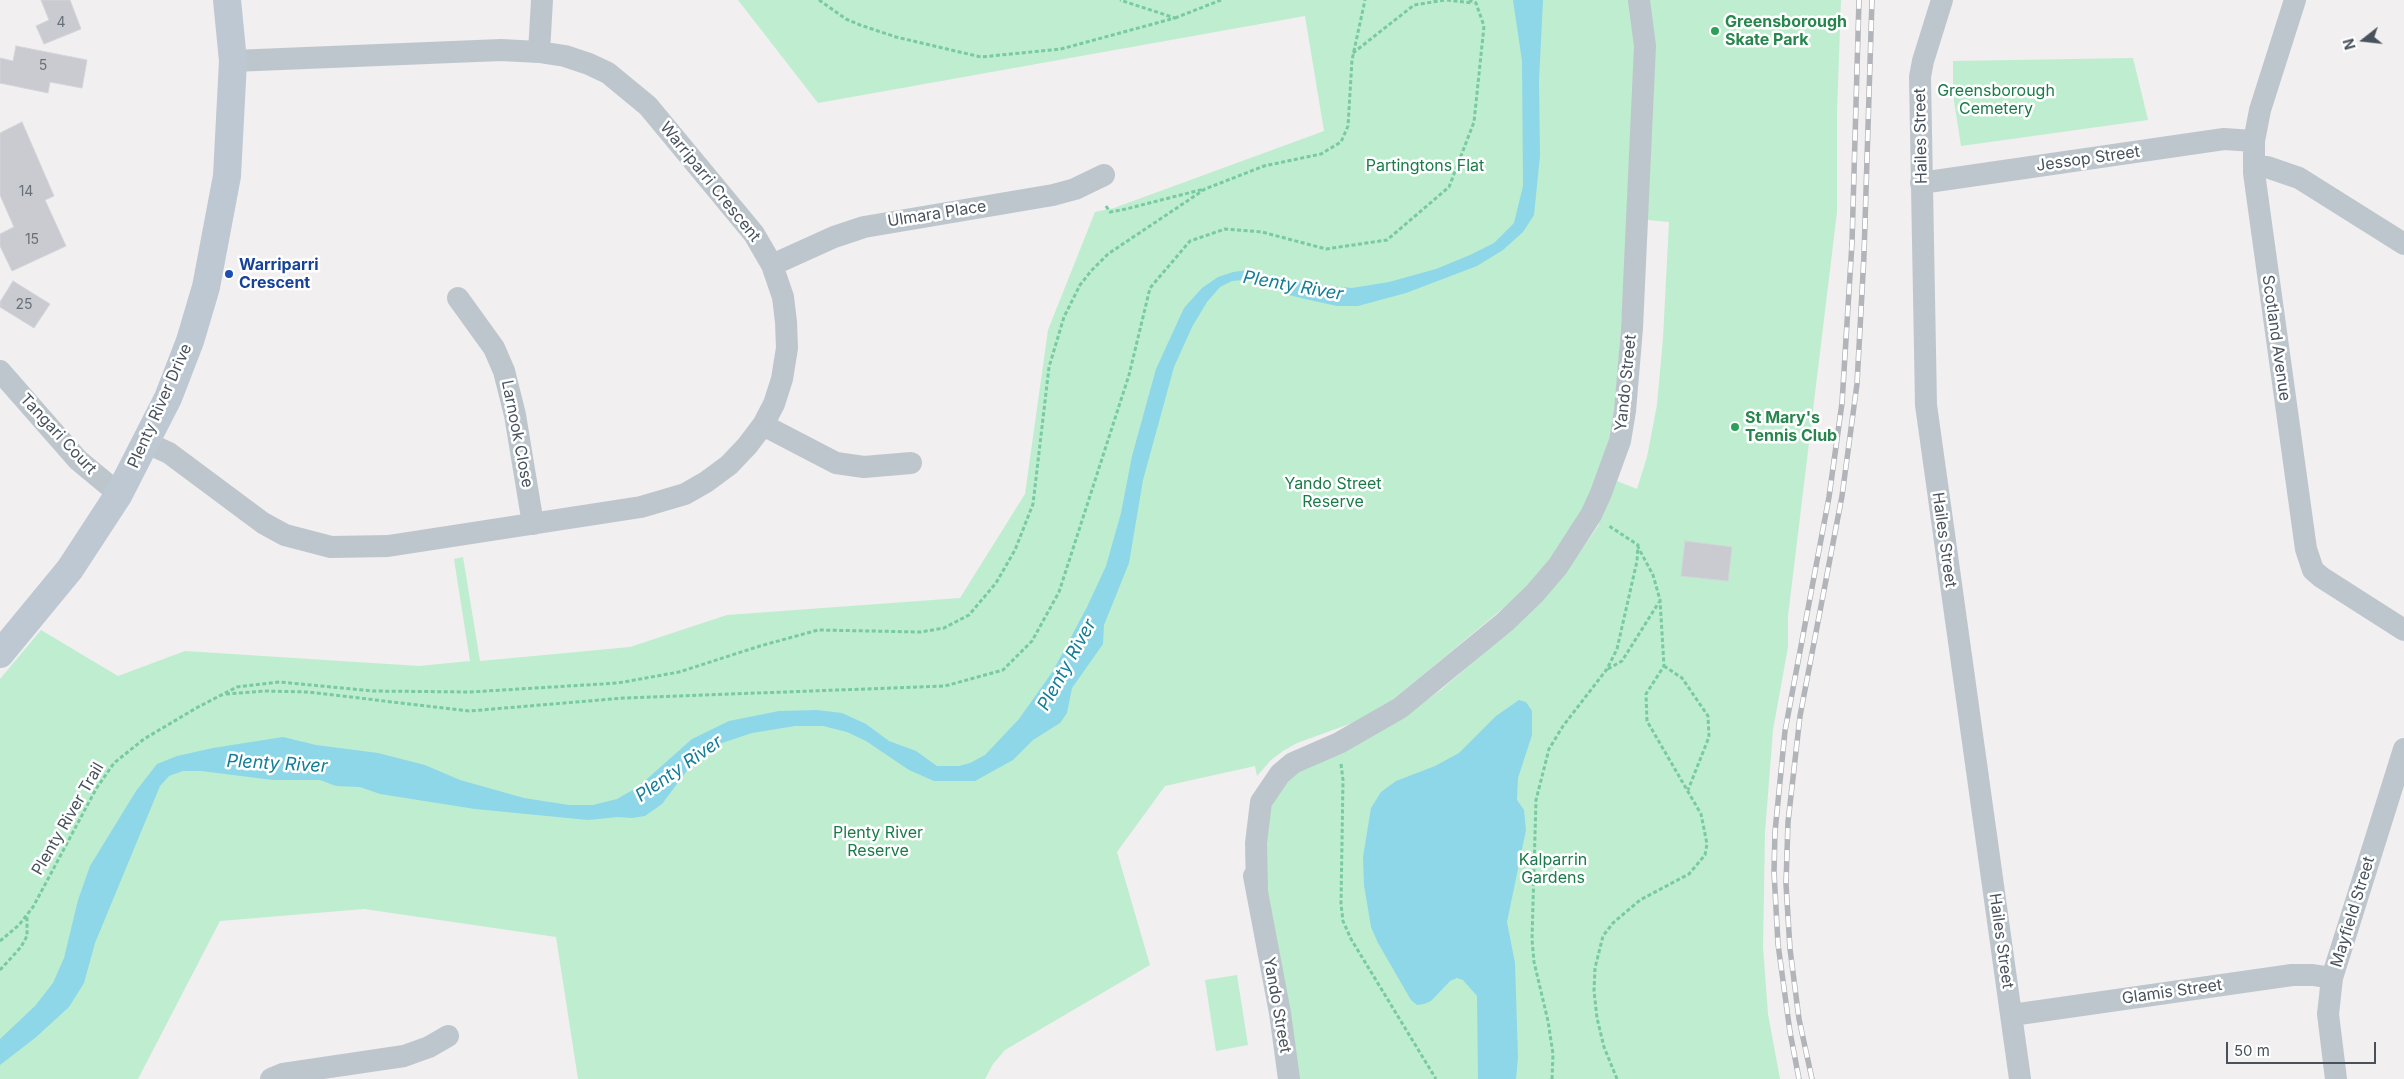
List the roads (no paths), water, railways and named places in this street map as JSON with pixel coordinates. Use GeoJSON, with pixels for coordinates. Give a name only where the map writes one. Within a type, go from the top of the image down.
{"type":"FeatureCollection","features":[{"type":"Feature","properties":{"kind":"street","name":"Plenty River Drive"},"geometry":{"type":"LineString","coordinates":[[0,654],[70,569],[120,494],[168,398],[190,341],[206,287],[227,176],[233,61],[228,0]]}},
{"type":"Feature","properties":{"kind":"street"},"geometry":{"type":"LineString","coordinates":[[539,52],[542,0]]}},
{"type":"Feature","properties":{"kind":"street","name":"Yando Street"},"geometry":{"type":"LineString","coordinates":[[1257,890],[1256,843],[1261,802],[1280,774],[1293,763],[1339,743],[1400,708],[1424,689],[1535,594],[1558,566],[1591,515],[1620,441],[1628,386],[1644,100],[1645,46],[1639,0]]}},
{"type":"Feature","properties":{"kind":"street","name":"Hailes Street"},"geometry":{"type":"LineString","coordinates":[[1942,0],[1923,60],[1920,77],[1926,405],[2020,1079]]}},
{"type":"Feature","properties":{"kind":"street","name":"Scotland Avenue"},"geometry":{"type":"LineString","coordinates":[[2295,0],[2260,110],[2254,141],[2254,167],[2258,210],[2308,558],[2313,570],[2321,577],[2404,630]]}},
{"type":"Feature","properties":{"kind":"street","name":"Warriparri Crescent"},"geometry":{"type":"LineString","coordinates":[[146,443],[169,453],[263,523],[285,535],[331,548],[388,546],[641,507],[685,494],[706,482],[729,465],[747,446],[763,425],[774,404],[782,379],[787,348],[783,297],[772,265],[748,226],[648,106],[608,74],[589,64],[566,56],[539,52],[491,50],[233,61]]}},
{"type":"Feature","properties":{"kind":"street","name":"Jessop Street"},"geometry":{"type":"LineString","coordinates":[[1921,183],[2224,138],[2254,141]]}},
{"type":"Feature","properties":{"kind":"street"},"geometry":{"type":"LineString","coordinates":[[2254,167],[2268,167],[2299,178],[2404,244]]}},
{"type":"Feature","properties":{"kind":"street","name":"Ulmara Place"},"geometry":{"type":"LineString","coordinates":[[772,265],[834,237],[864,227],[1053,195],[1075,189],[1104,175]]}},
{"type":"Feature","properties":{"kind":"street","name":"Larnook Close"},"geometry":{"type":"LineString","coordinates":[[458,298],[494,348],[504,371],[515,415],[533,524]]}},
{"type":"Feature","properties":{"kind":"street","name":"Tangari Court"},"geometry":{"type":"LineString","coordinates":[[0,371],[78,460],[120,494]]}},
{"type":"Feature","properties":{"kind":"street"},"geometry":{"type":"LineString","coordinates":[[763,425],[836,463],[864,467],[911,463]]}},
{"type":"Feature","properties":{"kind":"street","name":"Yando Street"},"geometry":{"type":"LineString","coordinates":[[1289,1079],[1280,1013],[1263,932],[1257,890],[1247,848],[1246,828],[1249,809],[1261,781],[1274,765],[1288,753],[1330,735],[1371,724]]}},
{"type":"Feature","properties":{"kind":"street","name":"Mayfield Street"},"geometry":{"type":"LineString","coordinates":[[2336,1079],[2328,1014],[2332,978],[2404,749]]}},
{"type":"Feature","properties":{"kind":"street","name":"Yando Street"},"geometry":{"type":"LineString","coordinates":[[1263,932],[1268,1009],[1279,1079]]}},
{"type":"Feature","properties":{"kind":"street","name":"Glamis Street"},"geometry":{"type":"LineString","coordinates":[[2012,1015],[2292,975],[2332,978]]}},
{"type":"Feature","properties":{"kind":"street"},"geometry":{"type":"LineString","coordinates":[[271,1079],[284,1074],[366,1071],[429,1047],[448,1036]]}},
{"type":"Feature","properties":{"kind":"water","name":"Plenty River"},"geometry":{"type":"Polygon","coordinates":[[[1513,0],[1543,0],[1539,81],[1540,156],[1534,215],[1523,232],[1503,250],[1477,266],[1406,293],[1358,306],[1337,306],[1305,299],[1285,294],[1268,285],[1243,280],[1232,281],[1220,287],[1207,302],[1192,327],[1174,367],[1143,480],[1129,563],[1104,625],[1103,644],[1072,688],[1067,713],[1060,723],[1033,740],[1013,760],[975,781],[934,781],[909,770],[866,741],[847,732],[823,726],[795,726],[752,733],[716,745],[695,760],[662,804],[645,816],[588,820],[475,809],[380,794],[360,787],[336,786],[320,780],[273,780],[201,771],[183,771],[169,776],[160,786],[95,943],[84,983],[69,1007],[35,1038],[0,1065],[0,1039],[35,1006],[53,983],[64,958],[78,900],[90,866],[136,791],[157,764],[177,756],[213,748],[283,737],[316,745],[378,753],[425,765],[460,780],[524,798],[569,805],[593,805],[617,799],[638,787],[692,739],[729,721],[779,711],[817,710],[842,713],[866,724],[889,741],[916,751],[937,766],[959,766],[970,763],[985,755],[1019,719],[1053,671],[1087,607],[1106,566],[1121,513],[1132,456],[1156,369],[1184,308],[1202,288],[1218,277],[1248,270],[1291,281],[1328,286],[1352,288],[1389,282],[1436,269],[1470,255],[1494,243],[1514,223],[1523,186],[1522,61],[1513,0]]]}},
{"type":"Feature","properties":{"kind":"water"},"geometry":{"type":"Polygon","coordinates":[[[1519,700],[1526,702],[1532,711],[1532,735],[1518,778],[1517,800],[1524,810],[1526,830],[1507,922],[1515,963],[1518,1057],[1516,1079],[1478,1079],[1477,996],[1463,980],[1457,978],[1450,981],[1431,1001],[1417,1005],[1411,1000],[1378,943],[1371,927],[1364,885],[1363,857],[1371,808],[1381,792],[1396,781],[1435,766],[1459,753],[1496,716],[1519,700]]]}},
{"type":"Feature","properties":{"kind":"railway"},"geometry":{"type":"LineString","coordinates":[[1799,1079],[1790,1032],[1778,944],[1774,872],[1775,832],[1785,731],[1829,497],[1842,403],[1852,243],[1859,0]]}},
{"type":"Feature","properties":{"kind":"railway"},"geometry":{"type":"LineString","coordinates":[[1812,1079],[1799,1019],[1790,949],[1786,884],[1788,822],[1800,716],[1842,496],[1857,384],[1864,255],[1872,0]]}},
{"type":"Feature","properties":{"kind":"place","name":"Greensborough Skate Park"},"geometry":{"type":"Point","coordinates":[1715,31]}},
{"type":"Feature","properties":{"kind":"place","name":"Warriparri Crescent"},"geometry":{"type":"Point","coordinates":[229,274]}},
{"type":"Feature","properties":{"kind":"place","name":"St Mary's Tennis Club"},"geometry":{"type":"Point","coordinates":[1735,427]}},
{"type":"Feature","properties":{"kind":"park label","name":"Greensborough Cemetery"},"geometry":{"type":"Point","coordinates":[1996,100]}},
{"type":"Feature","properties":{"kind":"park label","name":"Partingtons Flat"},"geometry":{"type":"Point","coordinates":[1425,166]}},
{"type":"Feature","properties":{"kind":"park label","name":"Yando Street Reserve"},"geometry":{"type":"Point","coordinates":[1333,493]}},
{"type":"Feature","properties":{"kind":"park label","name":"Plenty River Reserve"},"geometry":{"type":"Point","coordinates":[878,842]}},
{"type":"Feature","properties":{"kind":"park label","name":"Kalparrin Gardens"},"geometry":{"type":"Point","coordinates":[1553,869]}}]}
